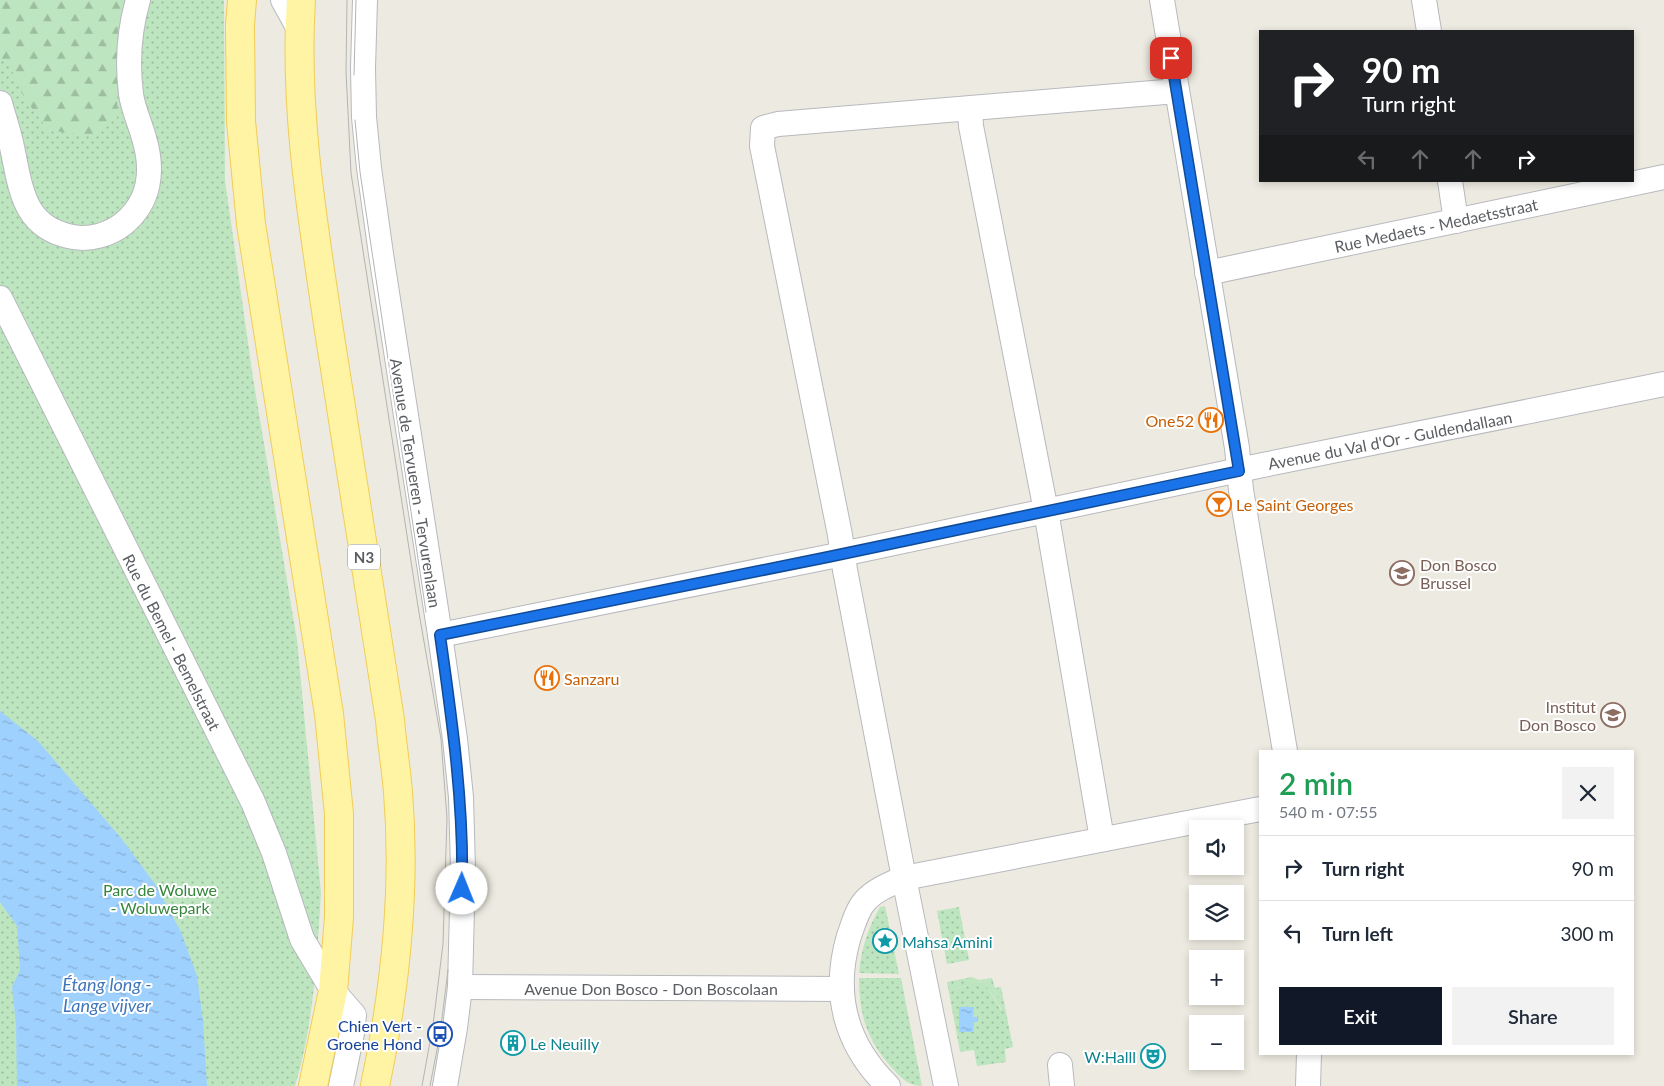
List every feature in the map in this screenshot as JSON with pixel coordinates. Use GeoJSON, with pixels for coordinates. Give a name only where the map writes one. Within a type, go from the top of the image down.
{"type":"FeatureCollection","features":[{"type":"Feature","properties":{"kind":"main road"},"geometry":{"type":"LineString","coordinates":[[242,0],[240,25],[241,121],[251,224],[329,714],[340,814],[339,917],[333,991],[313,1086]]}},
{"type":"Feature","properties":{"kind":"main road","name":"N3"},"geometry":{"type":"LineString","coordinates":[[301,0],[299,82],[308,189],[386,693],[398,793],[400,857],[397,931],[392,988],[375,1086]]}},
{"type":"Feature","properties":{"kind":"street"},"geometry":{"type":"LineString","coordinates":[[0,103],[25,201],[40,224],[59,233],[79,238],[102,236],[120,227],[138,210],[147,189],[148,178],[147,148],[131,96],[130,79],[130,36],[138,0]]}},
{"type":"Feature","properties":{"kind":"street"},"geometry":{"type":"LineString","coordinates":[[283,0],[299,29]]}},
{"type":"Feature","properties":{"kind":"street","name":"Avenue de Tervueren - Tervurenlaan"},"geometry":{"type":"LineString","coordinates":[[366,0],[363,68],[364,117],[369,168],[440,635],[455,739],[461,797],[463,869],[460,987],[445,1086]]}},
{"type":"Feature","properties":{"kind":"street"},"geometry":{"type":"LineString","coordinates":[[1162,0],[1285,750]]}},
{"type":"Feature","properties":{"kind":"street"},"geometry":{"type":"LineString","coordinates":[[1424,0],[1429,30]]}},
{"type":"Feature","properties":{"kind":"street"},"geometry":{"type":"LineString","coordinates":[[946,1086],[762,146],[763,128],[778,124],[1177,91]]}},
{"type":"Feature","properties":{"kind":"street"},"geometry":{"type":"LineString","coordinates":[[970,109],[971,126],[1046,511],[1102,839]]}},
{"type":"Feature","properties":{"kind":"street","name":"Rue Medaets - Medaetsstraat"},"geometry":{"type":"LineString","coordinates":[[1208,273],[1664,177]]}},
{"type":"Feature","properties":{"kind":"street"},"geometry":{"type":"LineString","coordinates":[[1450,182],[1456,221]]}},
{"type":"Feature","properties":{"kind":"street","name":"Rue du Bemel - Bemelstraat"},"geometry":{"type":"LineString","coordinates":[[0,298],[253,802],[274,853],[302,939],[333,991]]}},
{"type":"Feature","properties":{"kind":"street","name":"Avenue du Val d'Or - Guldendallaan"},"geometry":{"type":"LineString","coordinates":[[440,635],[843,554],[1664,384]]}},
{"type":"Feature","properties":{"kind":"street"},"geometry":{"type":"LineString","coordinates":[[888,1086],[874,1073],[856,1046],[845,1018],[842,989],[845,952],[852,926],[864,902],[882,887],[904,878],[1259,809]]}},
{"type":"Feature","properties":{"kind":"street","name":"Avenue Don Bosco - Don Boscolaan"},"geometry":{"type":"LineString","coordinates":[[460,987],[842,989]]}},
{"type":"Feature","properties":{"kind":"street"},"geometry":{"type":"LineString","coordinates":[[333,991],[354,1015],[341,1086]]}},
{"type":"Feature","properties":{"kind":"street"},"geometry":{"type":"LineString","coordinates":[[1308,1055],[1308,1086]]}},
{"type":"Feature","properties":{"kind":"green space","name":"Parc de Woluwe - Woluwepark"},"geometry":{"type":"Polygon","coordinates":[[[0,0],[224,0],[225,180],[253,378],[297,640],[321,893],[311,1015],[295,1086],[0,1086],[0,0]]]}},
{"type":"Feature","properties":{"kind":"green space"},"geometry":{"type":"Polygon","coordinates":[[[0,0],[128,0],[118,21],[117,118],[92,136],[48,130],[25,99],[7,60],[0,61],[0,0]]]}},
{"type":"Feature","properties":{"kind":"green space"},"geometry":{"type":"Polygon","coordinates":[[[885,906],[899,974],[859,973],[863,947],[872,923],[880,907],[885,906]]]}},
{"type":"Feature","properties":{"kind":"green space"},"geometry":{"type":"Polygon","coordinates":[[[959,907],[969,960],[947,964],[937,911],[959,907]]]}},
{"type":"Feature","properties":{"kind":"green space"},"geometry":{"type":"Polygon","coordinates":[[[972,977],[979,980],[992,978],[995,988],[1001,987],[1013,1047],[1005,1049],[1006,1062],[977,1066],[974,1050],[960,1052],[947,982],[972,977]],[[973,981],[954,990],[970,985],[986,985],[1001,1010],[1003,1008],[990,982],[973,981]]]}},
{"type":"Feature","properties":{"kind":"green space"},"geometry":{"type":"Polygon","coordinates":[[[859,978],[901,978],[922,1086],[913,1085],[902,1078],[884,1059],[871,1038],[863,1016],[859,978]]]}},
{"type":"Feature","properties":{"kind":"green space"},"geometry":{"type":"Polygon","coordinates":[[[973,981],[990,982],[1003,1008],[1002,1010],[986,985],[970,985],[954,990],[952,987],[973,981]]]}},
{"type":"Feature","properties":{"kind":"water","name":"Étang long - Lange vijver"},"geometry":{"type":"Polygon","coordinates":[[[0,711],[38,741],[121,838],[155,884],[181,932],[197,976],[203,1021],[207,1086],[17,1086],[16,1025],[12,987],[20,970],[17,926],[0,902],[0,711]]]}},
{"type":"Feature","properties":{"kind":"water"},"geometry":{"type":"Polygon","coordinates":[[[959,1007],[974,1007],[973,1017],[978,1017],[978,1022],[974,1022],[973,1032],[959,1032],[959,1007]]]}},
{"type":"Feature","properties":{"kind":"tram line"},"geometry":{"type":"LineString","coordinates":[[347,0],[346,72],[351,173],[419,613],[441,739],[447,818],[443,944],[433,1025],[422,1086]]}},
{"type":"Feature","properties":{"kind":"tram line"},"geometry":{"type":"LineString","coordinates":[[354,75],[356,0]]}},
{"type":"Feature","properties":{"kind":"tram line"},"geometry":{"type":"LineString","coordinates":[[355,120],[360,172],[426,612]]}},
{"type":"Feature","properties":{"kind":"tram line"},"geometry":{"type":"LineString","coordinates":[[430,1086],[440,1034],[448,970]]}},
{"type":"Feature","properties":{"kind":"place","name":"One52"},"geometry":{"type":"Point","coordinates":[1211,420]}},
{"type":"Feature","properties":{"kind":"place","name":"Le Saint Georges"},"geometry":{"type":"Point","coordinates":[1219,504]}},
{"type":"Feature","properties":{"kind":"place","name":"Don Bosco Brussel"},"geometry":{"type":"Point","coordinates":[1402,573]}},
{"type":"Feature","properties":{"kind":"place","name":"Sanzaru"},"geometry":{"type":"Point","coordinates":[547,678]}},
{"type":"Feature","properties":{"kind":"place","name":"Institut Don Bosco"},"geometry":{"type":"Point","coordinates":[1613,715]}},
{"type":"Feature","properties":{"kind":"place","name":"Mahsa Amini"},"geometry":{"type":"Point","coordinates":[885,941]}},
{"type":"Feature","properties":{"kind":"place","name":"Chien Vert - Groene Hond"},"geometry":{"type":"Point","coordinates":[440,1034]}},
{"type":"Feature","properties":{"kind":"place","name":"Le Neuilly"},"geometry":{"type":"Point","coordinates":[513,1043]}},
{"type":"Feature","properties":{"kind":"place","name":"W:Halll"},"geometry":{"type":"Point","coordinates":[1153,1056]}},
{"type":"Feature","properties":{"kind":"route"},"geometry":{"type":"LineString","coordinates":[[462,889],[461,797],[455,739],[440,635],[828,557],[1239,471],[1237,448],[1171,58]]}}]}
